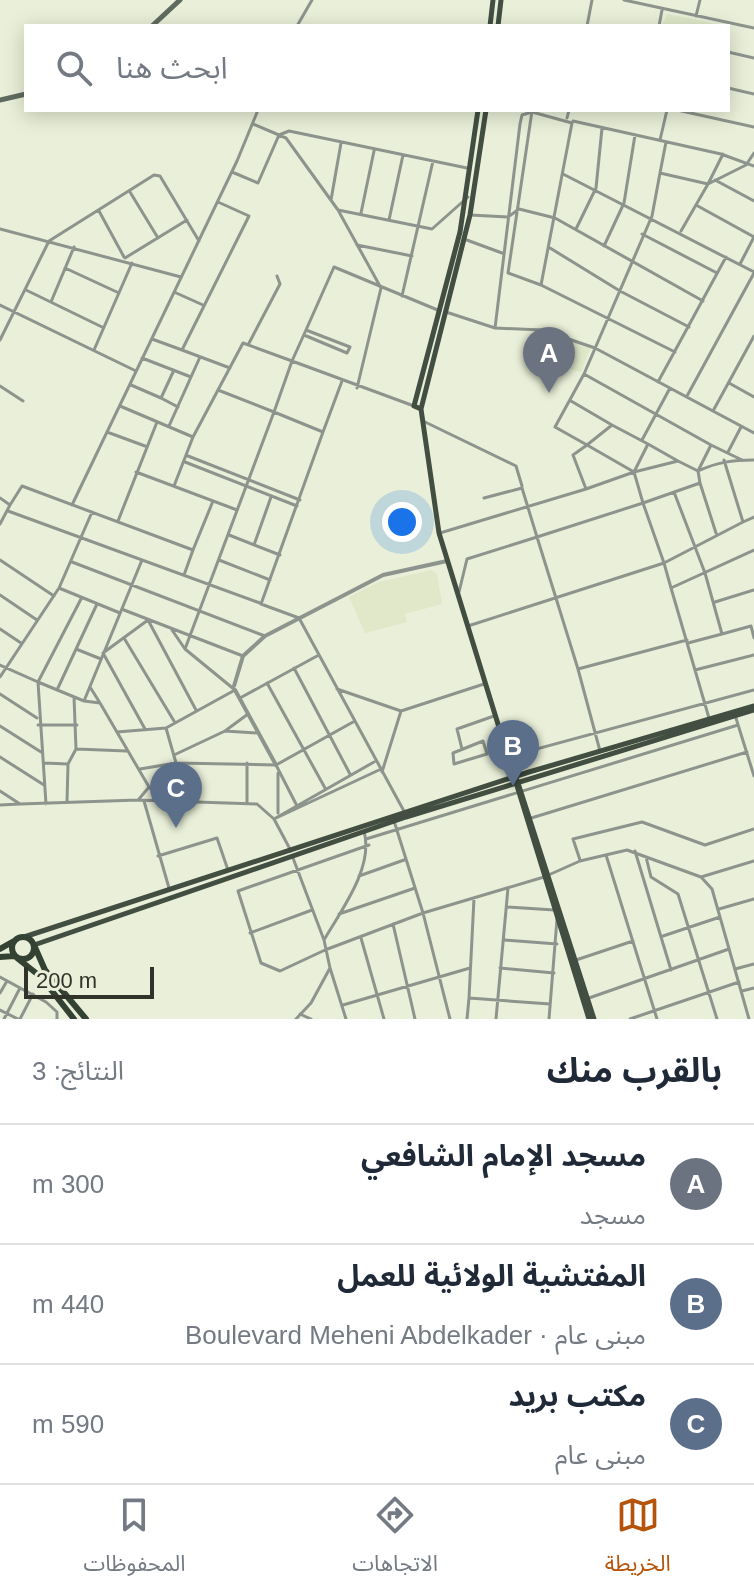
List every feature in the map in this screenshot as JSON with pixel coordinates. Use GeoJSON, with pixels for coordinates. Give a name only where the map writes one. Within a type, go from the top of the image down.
{"type":"FeatureCollection","features":[{"type":"Feature","properties":{"kind":"highway"},"geometry":{"type":"LineString","coordinates":[[21,938],[34,945],[45,970],[86,1019]]}},
{"type":"Feature","properties":{"kind":"highway"},"geometry":{"type":"LineString","coordinates":[[0,949],[21,938]]}},
{"type":"Feature","properties":{"kind":"highway"},"geometry":{"type":"LineString","coordinates":[[21,938],[12,948],[16,957],[41,977],[74,1019]]}},
{"type":"Feature","properties":{"kind":"highway"},"geometry":{"type":"LineString","coordinates":[[0,957],[29,958],[34,945]]}},
{"type":"Feature","properties":{"kind":"main road"},"geometry":{"type":"LineString","coordinates":[[154,24],[180,0]]}},
{"type":"Feature","properties":{"kind":"main road"},"geometry":{"type":"LineString","coordinates":[[490,24],[493,0]]}},
{"type":"Feature","properties":{"kind":"main road"},"geometry":{"type":"LineString","coordinates":[[498,24],[501,0]]}},
{"type":"Feature","properties":{"kind":"main road"},"geometry":{"type":"LineString","coordinates":[[0,100],[24,94]]}},
{"type":"Feature","properties":{"kind":"main road"},"geometry":{"type":"LineString","coordinates":[[478,112],[468,197],[421,409],[439,533],[507,757],[575,960],[587,999],[589,1019]]}},
{"type":"Feature","properties":{"kind":"main road"},"geometry":{"type":"LineString","coordinates":[[421,409],[414,406],[470,215],[486,112]]}},
{"type":"Feature","properties":{"kind":"main road"},"geometry":{"type":"LineString","coordinates":[[21,938],[600,751],[709,718],[754,708]]}},
{"type":"Feature","properties":{"kind":"main road"},"geometry":{"type":"LineString","coordinates":[[515,779],[754,708]]}},
{"type":"Feature","properties":{"kind":"main road"},"geometry":{"type":"LineString","coordinates":[[34,945],[365,835],[405,814]]}},
{"type":"Feature","properties":{"kind":"main road"},"geometry":{"type":"LineString","coordinates":[[546,876],[589,1019]]}},
{"type":"Feature","properties":{"kind":"street"},"geometry":{"type":"LineString","coordinates":[[298,24],[312,0]]}},
{"type":"Feature","properties":{"kind":"street"},"geometry":{"type":"LineString","coordinates":[[587,24],[592,0]]}},
{"type":"Feature","properties":{"kind":"street"},"geometry":{"type":"LineString","coordinates":[[624,0],[719,24]]}},
{"type":"Feature","properties":{"kind":"street"},"geometry":{"type":"LineString","coordinates":[[696,16],[700,0]]}},
{"type":"Feature","properties":{"kind":"street"},"geometry":{"type":"LineString","coordinates":[[659,24],[663,9]]}},
{"type":"Feature","properties":{"kind":"street"},"geometry":{"type":"LineString","coordinates":[[730,25],[754,28]]}},
{"type":"Feature","properties":{"kind":"street"},"geometry":{"type":"LineString","coordinates":[[730,52],[754,58]]}},
{"type":"Feature","properties":{"kind":"street"},"geometry":{"type":"LineString","coordinates":[[730,88],[754,94]]}},
{"type":"Feature","properties":{"kind":"street"},"geometry":{"type":"LineString","coordinates":[[72,505],[218,202],[257,112]]}},
{"type":"Feature","properties":{"kind":"street"},"geometry":{"type":"LineString","coordinates":[[495,328],[520,124],[522,115],[530,112]]}},
{"type":"Feature","properties":{"kind":"street"},"geometry":{"type":"LineString","coordinates":[[508,273],[532,112]]}},
{"type":"Feature","properties":{"kind":"street"},"geometry":{"type":"LineString","coordinates":[[536,112],[723,154],[750,165]]}},
{"type":"Feature","properties":{"kind":"street"},"geometry":{"type":"LineString","coordinates":[[567,120],[569,112]]}},
{"type":"Feature","properties":{"kind":"street"},"geometry":{"type":"LineString","coordinates":[[634,472],[555,427],[584,374],[652,216],[667,112]]}},
{"type":"Feature","properties":{"kind":"street"},"geometry":{"type":"LineString","coordinates":[[686,112],[754,127]]}},
{"type":"Feature","properties":{"kind":"street"},"geometry":{"type":"LineString","coordinates":[[541,285],[572,123],[567,120]]}},
{"type":"Feature","properties":{"kind":"street"},"geometry":{"type":"LineString","coordinates":[[253,124],[286,138],[338,210],[381,288],[357,388]]}},
{"type":"Feature","properties":{"kind":"street"},"geometry":{"type":"LineString","coordinates":[[576,229],[596,188],[602,128]]}},
{"type":"Feature","properties":{"kind":"street"},"geometry":{"type":"LineString","coordinates":[[232,172],[258,183],[279,135],[289,131],[471,169]]}},
{"type":"Feature","properties":{"kind":"street"},"geometry":{"type":"LineString","coordinates":[[604,246],[624,203],[635,135]]}},
{"type":"Feature","properties":{"kind":"street"},"geometry":{"type":"LineString","coordinates":[[331,200],[341,143]]}},
{"type":"Feature","properties":{"kind":"street"},"geometry":{"type":"LineString","coordinates":[[361,213],[374,149]]}},
{"type":"Feature","properties":{"kind":"street"},"geometry":{"type":"LineString","coordinates":[[660,173],[708,184],[750,165],[754,153]]}},
{"type":"Feature","properties":{"kind":"street"},"geometry":{"type":"LineString","coordinates":[[680,233],[723,154]]}},
{"type":"Feature","properties":{"kind":"street"},"geometry":{"type":"LineString","coordinates":[[389,220],[403,155]]}},
{"type":"Feature","properties":{"kind":"street"},"geometry":{"type":"LineString","coordinates":[[402,296],[433,161]]}},
{"type":"Feature","properties":{"kind":"street"},"geometry":{"type":"LineString","coordinates":[[563,174],[652,216],[754,272],[686,397]]}},
{"type":"Feature","properties":{"kind":"street"},"geometry":{"type":"LineString","coordinates":[[0,340],[49,241],[157,175],[199,241]]}},
{"type":"Feature","properties":{"kind":"street"},"geometry":{"type":"LineString","coordinates":[[715,180],[754,201]]}},
{"type":"Feature","properties":{"kind":"street"},"geometry":{"type":"LineString","coordinates":[[130,192],[158,238]]}},
{"type":"Feature","properties":{"kind":"street"},"geometry":{"type":"LineString","coordinates":[[338,210],[432,229],[468,197]]}},
{"type":"Feature","properties":{"kind":"street"},"geometry":{"type":"LineString","coordinates":[[182,350],[249,216],[218,202]]}},
{"type":"Feature","properties":{"kind":"street"},"geometry":{"type":"LineString","coordinates":[[696,205],[754,237],[740,264]]}},
{"type":"Feature","properties":{"kind":"street"},"geometry":{"type":"LineString","coordinates":[[470,215],[508,217],[519,209]]}},
{"type":"Feature","properties":{"kind":"street"},"geometry":{"type":"LineString","coordinates":[[519,209],[555,218],[703,301]]}},
{"type":"Feature","properties":{"kind":"street"},"geometry":{"type":"LineString","coordinates":[[99,211],[128,261]]}},
{"type":"Feature","properties":{"kind":"street"},"geometry":{"type":"LineString","coordinates":[[94,350],[119,293],[128,261],[187,220]]}},
{"type":"Feature","properties":{"kind":"street"},"geometry":{"type":"LineString","coordinates":[[0,229],[181,277]]}},
{"type":"Feature","properties":{"kind":"street"},"geometry":{"type":"LineString","coordinates":[[642,234],[718,274]]}},
{"type":"Feature","properties":{"kind":"street"},"geometry":{"type":"LineString","coordinates":[[464,239],[503,254]]}},
{"type":"Feature","properties":{"kind":"street"},"geometry":{"type":"LineString","coordinates":[[357,245],[412,256]]}},
{"type":"Feature","properties":{"kind":"street"},"geometry":{"type":"LineString","coordinates":[[51,302],[74,247]]}},
{"type":"Feature","properties":{"kind":"street"},"geometry":{"type":"LineString","coordinates":[[549,247],[620,291],[689,327]]}},
{"type":"Feature","properties":{"kind":"street"},"geometry":{"type":"LineString","coordinates":[[658,382],[726,257]]}},
{"type":"Feature","properties":{"kind":"street"},"geometry":{"type":"LineString","coordinates":[[185,649],[292,361],[334,267],[443,312],[495,328],[542,330],[595,348],[754,433]]}},
{"type":"Feature","properties":{"kind":"street"},"geometry":{"type":"LineString","coordinates":[[65,268],[119,293]]}},
{"type":"Feature","properties":{"kind":"street"},"geometry":{"type":"LineString","coordinates":[[501,271],[541,285],[675,352]]}},
{"type":"Feature","properties":{"kind":"street"},"geometry":{"type":"LineString","coordinates":[[248,345],[280,284],[277,276]]}},
{"type":"Feature","properties":{"kind":"street"},"geometry":{"type":"LineString","coordinates":[[26,290],[103,328]]}},
{"type":"Feature","properties":{"kind":"street"},"geometry":{"type":"LineString","coordinates":[[174,292],[203,305]]}},
{"type":"Feature","properties":{"kind":"street"},"geometry":{"type":"LineString","coordinates":[[0,305],[136,371]]}},
{"type":"Feature","properties":{"kind":"street"},"geometry":{"type":"LineString","coordinates":[[304,335],[347,353],[350,347],[306,330]]}},
{"type":"Feature","properties":{"kind":"street"},"geometry":{"type":"LineString","coordinates":[[713,411],[754,336]]}},
{"type":"Feature","properties":{"kind":"street"},"geometry":{"type":"LineString","coordinates":[[151,338],[230,368]]}},
{"type":"Feature","properties":{"kind":"street"},"geometry":{"type":"LineString","coordinates":[[174,486],[193,437],[243,343],[357,388],[414,406]]}},
{"type":"Feature","properties":{"kind":"street"},"geometry":{"type":"LineString","coordinates":[[169,426],[200,357]]}},
{"type":"Feature","properties":{"kind":"street"},"geometry":{"type":"LineString","coordinates":[[142,358],[191,377]]}},
{"type":"Feature","properties":{"kind":"street"},"geometry":{"type":"LineString","coordinates":[[161,398],[174,370]]}},
{"type":"Feature","properties":{"kind":"street"},"geometry":{"type":"LineString","coordinates":[[584,374],[742,460]]}},
{"type":"Feature","properties":{"kind":"street"},"geometry":{"type":"LineString","coordinates":[[261,604],[342,381]]}},
{"type":"Feature","properties":{"kind":"street"},"geometry":{"type":"LineString","coordinates":[[729,383],[754,397]]}},
{"type":"Feature","properties":{"kind":"street"},"geometry":{"type":"LineString","coordinates":[[130,384],[178,407]]}},
{"type":"Feature","properties":{"kind":"street"},"geometry":{"type":"LineString","coordinates":[[0,386],[23,401]]}},
{"type":"Feature","properties":{"kind":"street"},"geometry":{"type":"LineString","coordinates":[[642,440],[670,388]]}},
{"type":"Feature","properties":{"kind":"street"},"geometry":{"type":"LineString","coordinates":[[218,390],[323,432]]}},
{"type":"Feature","properties":{"kind":"street"},"geometry":{"type":"LineString","coordinates":[[571,401],[698,471],[724,460],[754,460]]}},
{"type":"Feature","properties":{"kind":"street"},"geometry":{"type":"LineString","coordinates":[[120,406],[193,437]]}},
{"type":"Feature","properties":{"kind":"street"},"geometry":{"type":"LineString","coordinates":[[423,421],[516,466],[600,751]]}},
{"type":"Feature","properties":{"kind":"street"},"geometry":{"type":"LineString","coordinates":[[118,521],[157,422]]}},
{"type":"Feature","properties":{"kind":"street"},"geometry":{"type":"LineString","coordinates":[[586,489],[573,455],[612,425]]}},
{"type":"Feature","properties":{"kind":"street"},"geometry":{"type":"LineString","coordinates":[[728,452],[742,427]]}},
{"type":"Feature","properties":{"kind":"street"},"geometry":{"type":"LineString","coordinates":[[107,432],[146,447]]}},
{"type":"Feature","properties":{"kind":"street"},"geometry":{"type":"LineString","coordinates":[[648,444],[634,472],[709,718]]}},
{"type":"Feature","properties":{"kind":"street"},"geometry":{"type":"LineString","coordinates":[[711,445],[698,471],[716,533]]}},
{"type":"Feature","properties":{"kind":"street"},"geometry":{"type":"LineString","coordinates":[[188,456],[300,500]]}},
{"type":"Feature","properties":{"kind":"street"},"geometry":{"type":"LineString","coordinates":[[724,460],[743,522]]}},
{"type":"Feature","properties":{"kind":"street"},"geometry":{"type":"LineString","coordinates":[[439,533],[678,461]]}},
{"type":"Feature","properties":{"kind":"street"},"geometry":{"type":"LineString","coordinates":[[185,462],[298,506]]}},
{"type":"Feature","properties":{"kind":"street"},"geometry":{"type":"LineString","coordinates":[[136,472],[238,510]]}},
{"type":"Feature","properties":{"kind":"street"},"geometry":{"type":"LineString","coordinates":[[459,603],[467,559],[700,483]]}},
{"type":"Feature","properties":{"kind":"street"},"geometry":{"type":"LineString","coordinates":[[0,524],[22,486],[193,550]]}},
{"type":"Feature","properties":{"kind":"street"},"geometry":{"type":"LineString","coordinates":[[484,498],[522,488]]}},
{"type":"Feature","properties":{"kind":"street"},"geometry":{"type":"LineString","coordinates":[[254,545],[273,489]]}},
{"type":"Feature","properties":{"kind":"street"},"geometry":{"type":"LineString","coordinates":[[674,492],[705,573],[722,634]]}},
{"type":"Feature","properties":{"kind":"street"},"geometry":{"type":"LineString","coordinates":[[0,498],[10,505]]}},
{"type":"Feature","properties":{"kind":"street"},"geometry":{"type":"LineString","coordinates":[[184,575],[213,501]]}},
{"type":"Feature","properties":{"kind":"street"},"geometry":{"type":"LineString","coordinates":[[8,511],[299,618],[405,814]]}},
{"type":"Feature","properties":{"kind":"street"},"geometry":{"type":"LineString","coordinates":[[0,677],[59,588],[92,512]]}},
{"type":"Feature","properties":{"kind":"street"},"geometry":{"type":"LineString","coordinates":[[466,626],[664,563],[716,533],[754,517]]}},
{"type":"Feature","properties":{"kind":"street"},"geometry":{"type":"LineString","coordinates":[[229,535],[280,555]]}},
{"type":"Feature","properties":{"kind":"street"},"geometry":{"type":"LineString","coordinates":[[671,588],[754,550]]}},
{"type":"Feature","properties":{"kind":"street"},"geometry":{"type":"LineString","coordinates":[[0,560],[54,596]]}},
{"type":"Feature","properties":{"kind":"street"},"geometry":{"type":"LineString","coordinates":[[84,701],[142,560]]}},
{"type":"Feature","properties":{"kind":"street"},"geometry":{"type":"LineString","coordinates":[[219,560],[270,580]]}},
{"type":"Feature","properties":{"kind":"street"},"geometry":{"type":"LineString","coordinates":[[117,732],[166,728],[235,688],[243,656],[265,636],[383,575],[447,561]]}},
{"type":"Feature","properties":{"kind":"street"},"geometry":{"type":"LineString","coordinates":[[72,562],[265,636]]}},
{"type":"Feature","properties":{"kind":"street"},"geometry":{"type":"LineString","coordinates":[[59,588],[81,599],[191,635],[243,656]]}},
{"type":"Feature","properties":{"kind":"street"},"geometry":{"type":"LineString","coordinates":[[714,602],[754,590]]}},
{"type":"Feature","properties":{"kind":"street"},"geometry":{"type":"LineString","coordinates":[[0,595],[38,621]]}},
{"type":"Feature","properties":{"kind":"street"},"geometry":{"type":"LineString","coordinates":[[46,804],[38,725],[38,682],[81,599]]}},
{"type":"Feature","properties":{"kind":"street"},"geometry":{"type":"LineString","coordinates":[[57,690],[97,604]]}},
{"type":"Feature","properties":{"kind":"street"},"geometry":{"type":"LineString","coordinates":[[103,653],[148,620]]}},
{"type":"Feature","properties":{"kind":"street"},"geometry":{"type":"LineString","coordinates":[[148,620],[196,710]]}},
{"type":"Feature","properties":{"kind":"street"},"geometry":{"type":"LineString","coordinates":[[578,669],[752,625],[754,638]]}},
{"type":"Feature","properties":{"kind":"street"},"geometry":{"type":"LineString","coordinates":[[0,629],[21,643]]}},
{"type":"Feature","properties":{"kind":"street"},"geometry":{"type":"LineString","coordinates":[[172,630],[185,649],[235,688],[296,804]]}},
{"type":"Feature","properties":{"kind":"street"},"geometry":{"type":"LineString","coordinates":[[124,638],[174,722]]}},
{"type":"Feature","properties":{"kind":"street"},"geometry":{"type":"LineString","coordinates":[[76,649],[101,659]]}},
{"type":"Feature","properties":{"kind":"street"},"geometry":{"type":"LineString","coordinates":[[103,653],[146,729]]}},
{"type":"Feature","properties":{"kind":"street"},"geometry":{"type":"LineString","coordinates":[[240,698],[318,655]]}},
{"type":"Feature","properties":{"kind":"street"},"geometry":{"type":"LineString","coordinates":[[695,670],[754,655]]}},
{"type":"Feature","properties":{"kind":"street"},"geometry":{"type":"LineString","coordinates":[[0,665],[84,701],[100,703]]}},
{"type":"Feature","properties":{"kind":"street"},"geometry":{"type":"LineString","coordinates":[[294,668],[350,774]]}},
{"type":"Feature","properties":{"kind":"street"},"geometry":{"type":"LineString","coordinates":[[267,683],[325,788]]}},
{"type":"Feature","properties":{"kind":"street"},"geometry":{"type":"LineString","coordinates":[[337,689],[401,711],[484,684]]}},
{"type":"Feature","properties":{"kind":"street"},"geometry":{"type":"LineString","coordinates":[[90,686],[149,787],[164,801]]}},
{"type":"Feature","properties":{"kind":"street"},"geometry":{"type":"LineString","coordinates":[[507,757],[754,690]]}},
{"type":"Feature","properties":{"kind":"street"},"geometry":{"type":"LineString","coordinates":[[0,694],[38,718]]}},
{"type":"Feature","properties":{"kind":"street"},"geometry":{"type":"LineString","coordinates":[[67,804],[68,764],[76,749],[74,697]]}},
{"type":"Feature","properties":{"kind":"street"},"geometry":{"type":"LineString","coordinates":[[274,819],[382,771],[401,711]]}},
{"type":"Feature","properties":{"kind":"street"},"geometry":{"type":"LineString","coordinates":[[174,755],[225,731],[248,714]]}},
{"type":"Feature","properties":{"kind":"street"},"geometry":{"type":"LineString","coordinates":[[735,715],[754,776]]}},
{"type":"Feature","properties":{"kind":"street"},"geometry":{"type":"LineString","coordinates":[[462,749],[457,729],[494,716]]}},
{"type":"Feature","properties":{"kind":"street"},"geometry":{"type":"LineString","coordinates":[[139,770],[176,763],[276,765],[354,722]]}},
{"type":"Feature","properties":{"kind":"street"},"geometry":{"type":"LineString","coordinates":[[38,725],[77,725]]}},
{"type":"Feature","properties":{"kind":"street"},"geometry":{"type":"LineString","coordinates":[[324,940],[359,876],[369,845],[365,835],[397,829],[738,725]]}},
{"type":"Feature","properties":{"kind":"street"},"geometry":{"type":"LineString","coordinates":[[0,726],[41,752]]}},
{"type":"Feature","properties":{"kind":"street"},"geometry":{"type":"LineString","coordinates":[[166,728],[176,763]]}},
{"type":"Feature","properties":{"kind":"street"},"geometry":{"type":"LineString","coordinates":[[225,731],[259,733]]}},
{"type":"Feature","properties":{"kind":"street"},"geometry":{"type":"LineString","coordinates":[[483,741],[488,753],[456,765],[452,755],[462,749],[483,741]]}},
{"type":"Feature","properties":{"kind":"street"},"geometry":{"type":"LineString","coordinates":[[76,749],[127,751]]}},
{"type":"Feature","properties":{"kind":"street"},"geometry":{"type":"LineString","coordinates":[[528,819],[747,752]]}},
{"type":"Feature","properties":{"kind":"street"},"geometry":{"type":"LineString","coordinates":[[0,757],[45,786]]}},
{"type":"Feature","properties":{"kind":"street"},"geometry":{"type":"LineString","coordinates":[[274,819],[278,813],[376,761]]}},
{"type":"Feature","properties":{"kind":"street"},"geometry":{"type":"LineString","coordinates":[[43,763],[68,764]]}},
{"type":"Feature","properties":{"kind":"street"},"geometry":{"type":"LineString","coordinates":[[247,763],[247,803]]}},
{"type":"Feature","properties":{"kind":"street"},"geometry":{"type":"LineString","coordinates":[[278,772],[278,813]]}},
{"type":"Feature","properties":{"kind":"street"},"geometry":{"type":"LineString","coordinates":[[138,800],[149,787]]}},
{"type":"Feature","properties":{"kind":"street"},"geometry":{"type":"LineString","coordinates":[[0,791],[20,804]]}},
{"type":"Feature","properties":{"kind":"street"},"geometry":{"type":"LineString","coordinates":[[0,805],[138,800],[247,803],[265,809],[291,849],[324,940],[346,1019]]}},
{"type":"Feature","properties":{"kind":"street"},"geometry":{"type":"LineString","coordinates":[[144,801],[170,892]]}},
{"type":"Feature","properties":{"kind":"street"},"geometry":{"type":"LineString","coordinates":[[394,821],[423,913],[450,1019]]}},
{"type":"Feature","properties":{"kind":"street"},"geometry":{"type":"LineString","coordinates":[[580,861],[573,839],[642,822],[705,845],[754,829]]}},
{"type":"Feature","properties":{"kind":"street"},"geometry":{"type":"LineString","coordinates":[[158,856],[217,838],[228,872]]}},
{"type":"Feature","properties":{"kind":"street"},"geometry":{"type":"LineString","coordinates":[[369,845],[238,891],[261,963],[275,970],[474,896],[546,876],[580,861],[635,851],[701,877],[712,889],[749,1018],[742,1019]]}},
{"type":"Feature","properties":{"kind":"street"},"geometry":{"type":"LineString","coordinates":[[635,851],[671,971]]}},
{"type":"Feature","properties":{"kind":"street"},"geometry":{"type":"LineString","coordinates":[[606,855],[657,1019]]}},
{"type":"Feature","properties":{"kind":"street"},"geometry":{"type":"LineString","coordinates":[[646,855],[651,877],[678,894],[717,1019]]}},
{"type":"Feature","properties":{"kind":"street"},"geometry":{"type":"LineString","coordinates":[[359,876],[406,859]]}},
{"type":"Feature","properties":{"kind":"street"},"geometry":{"type":"LineString","coordinates":[[701,877],[754,861]]}},
{"type":"Feature","properties":{"kind":"street"},"geometry":{"type":"LineString","coordinates":[[339,914],[415,888]]}},
{"type":"Feature","properties":{"kind":"street"},"geometry":{"type":"LineString","coordinates":[[496,1019],[508,888]]}},
{"type":"Feature","properties":{"kind":"street"},"geometry":{"type":"LineString","coordinates":[[467,1019],[474,896]]}},
{"type":"Feature","properties":{"kind":"street"},"geometry":{"type":"LineString","coordinates":[[718,909],[754,899]]}},
{"type":"Feature","properties":{"kind":"street"},"geometry":{"type":"LineString","coordinates":[[507,907],[554,910]]}},
{"type":"Feature","properties":{"kind":"street"},"geometry":{"type":"LineString","coordinates":[[250,933],[312,910]]}},
{"type":"Feature","properties":{"kind":"street"},"geometry":{"type":"LineString","coordinates":[[661,936],[720,917]]}},
{"type":"Feature","properties":{"kind":"street"},"geometry":{"type":"LineString","coordinates":[[549,1019],[557,918]]}},
{"type":"Feature","properties":{"kind":"street"},"geometry":{"type":"LineString","coordinates":[[393,924],[415,1019]]}},
{"type":"Feature","properties":{"kind":"street"},"geometry":{"type":"LineString","coordinates":[[361,938],[384,1019]]}},
{"type":"Feature","properties":{"kind":"street"},"geometry":{"type":"LineString","coordinates":[[504,939],[557,944]]}},
{"type":"Feature","properties":{"kind":"street"},"geometry":{"type":"LineString","coordinates":[[575,960],[633,941]]}},
{"type":"Feature","properties":{"kind":"street"},"geometry":{"type":"LineString","coordinates":[[587,999],[729,949]]}},
{"type":"Feature","properties":{"kind":"street"},"geometry":{"type":"LineString","coordinates":[[734,969],[754,964]]}},
{"type":"Feature","properties":{"kind":"street"},"geometry":{"type":"LineString","coordinates":[[296,1019],[311,1003],[330,968]]}},
{"type":"Feature","properties":{"kind":"street"},"geometry":{"type":"LineString","coordinates":[[343,1005],[470,968]]}},
{"type":"Feature","properties":{"kind":"street"},"geometry":{"type":"LineString","coordinates":[[500,968],[554,973]]}},
{"type":"Feature","properties":{"kind":"street"},"geometry":{"type":"LineString","coordinates":[[0,977],[33,994],[57,1012],[57,1019]]}},
{"type":"Feature","properties":{"kind":"street"},"geometry":{"type":"LineString","coordinates":[[0,993],[7,981]]}},
{"type":"Feature","properties":{"kind":"street"},"geometry":{"type":"LineString","coordinates":[[630,1019],[739,982]]}},
{"type":"Feature","properties":{"kind":"street"},"geometry":{"type":"LineString","coordinates":[[4,1019],[20,988]]}},
{"type":"Feature","properties":{"kind":"street"},"geometry":{"type":"LineString","coordinates":[[741,992],[754,988]]}},
{"type":"Feature","properties":{"kind":"street"},"geometry":{"type":"LineString","coordinates":[[0,1010],[19,1019],[33,994]]}},
{"type":"Feature","properties":{"kind":"street"},"geometry":{"type":"LineString","coordinates":[[469,998],[550,1004]]}},
{"type":"Feature","properties":{"kind":"street"},"geometry":{"type":"LineString","coordinates":[[299,1014],[311,1019]]}},
{"type":"Feature","properties":{"kind":"shaded area"},"geometry":{"type":"Polygon","coordinates":[[[667,14],[713,24],[663,24],[667,14]]]}},
{"type":"Feature","properties":{"kind":"shaded area"},"geometry":{"type":"Polygon","coordinates":[[[544,333],[591,346],[581,372],[541,361],[544,333]]]}},
{"type":"Feature","properties":{"kind":"shaded area"},"geometry":{"type":"Polygon","coordinates":[[[431,570],[437,574],[442,604],[405,614],[407,622],[365,633],[349,597],[379,582],[431,570]]]}},
{"type":"Feature","properties":{"kind":"place","name":"مسجد الإمام الشافعي"},"geometry":{"type":"Point","coordinates":[549,393]}},
{"type":"Feature","properties":{"kind":"place","name":"المفتشية الولائية للعمل"},"geometry":{"type":"Point","coordinates":[513,786]}},
{"type":"Feature","properties":{"kind":"place","name":"مكتب بريد"},"geometry":{"type":"Point","coordinates":[176,828]}}]}
